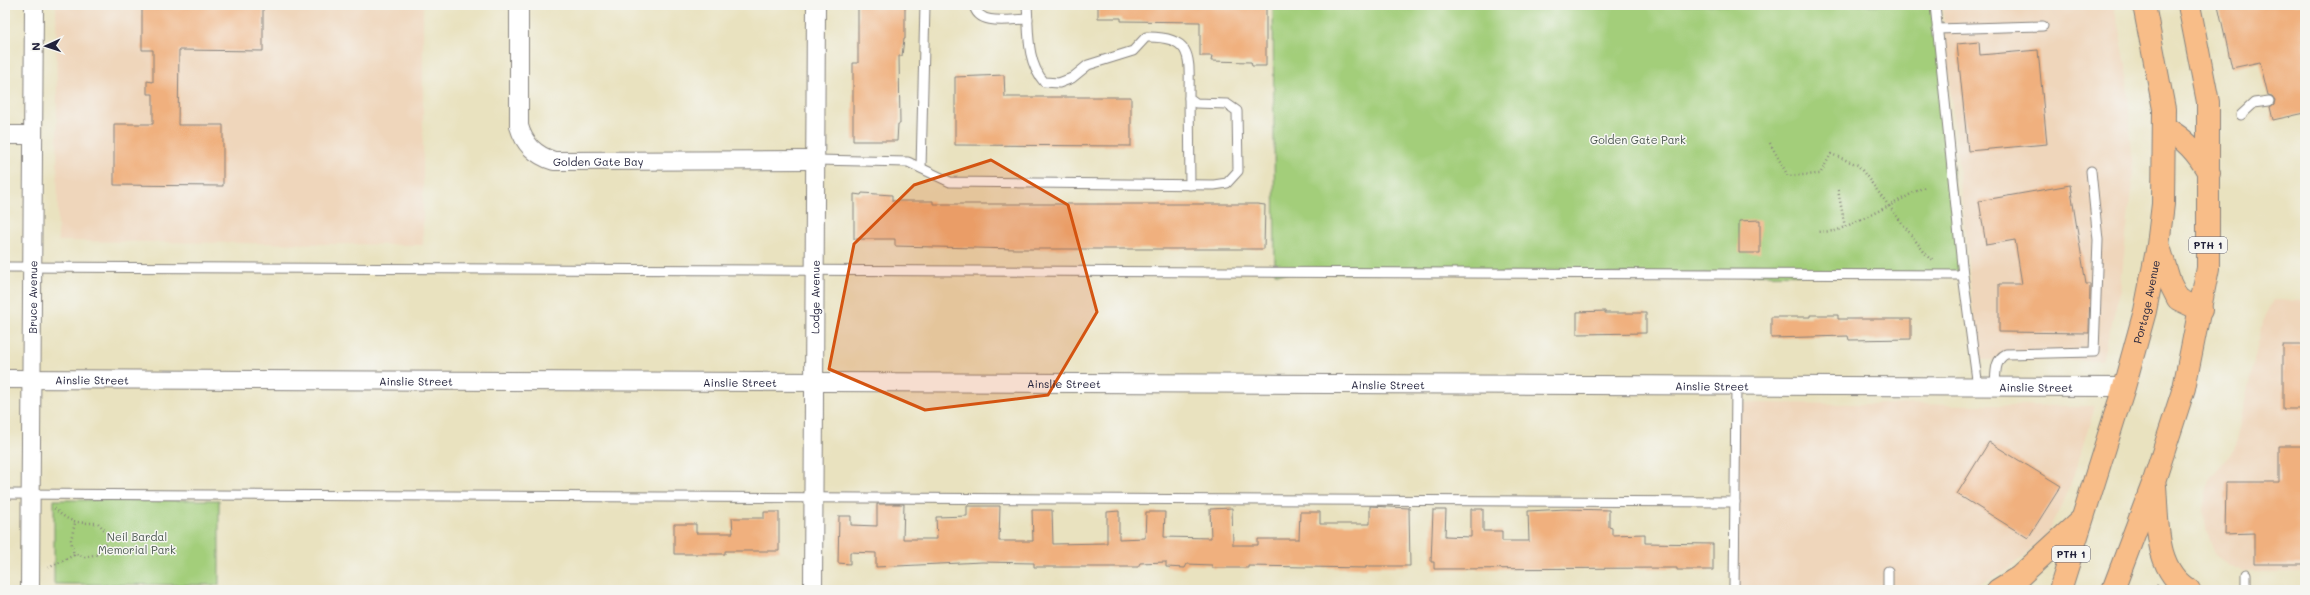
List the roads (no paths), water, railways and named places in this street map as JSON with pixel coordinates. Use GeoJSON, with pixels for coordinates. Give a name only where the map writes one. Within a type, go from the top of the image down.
{"type":"FeatureCollection","features":[{"type":"Feature","properties":{"kind":"highway","name":"Portage Avenue"},"geometry":{"type":"LineString","coordinates":[[2060,590],[2124,387],[2145,311],[2158,245],[2163,204],[2164,109],[2144,5]]}},
{"type":"Feature","properties":{"kind":"highway","name":"PTH 1"},"geometry":{"type":"LineString","coordinates":[[2113,590],[2154,481],[2184,388],[2201,310],[2208,268],[2208,102],[2189,5]]}},
{"type":"Feature","properties":{"kind":"highway"},"geometry":{"type":"LineString","coordinates":[[2164,128],[2187,143],[2198,154],[2208,173]]}},
{"type":"Feature","properties":{"kind":"highway"},"geometry":{"type":"LineString","coordinates":[[2158,245],[2168,278],[2178,299],[2201,310]]}},
{"type":"Feature","properties":{"kind":"highway"},"geometry":{"type":"LineString","coordinates":[[2154,481],[2161,548],[2165,562],[2171,574],[2189,590]]}},
{"type":"Feature","properties":{"kind":"highway"},"geometry":{"type":"LineString","coordinates":[[1998,590],[2019,577],[2083,518]]}},
{"type":"Feature","properties":{"kind":"street","name":"Bruce Avenue"},"geometry":{"type":"LineString","coordinates":[[30,590],[34,5]]}},
{"type":"Feature","properties":{"kind":"street","name":"Golden Gate Bay"},"geometry":{"type":"LineString","coordinates":[[519,5],[520,126],[527,144],[543,158],[561,161],[816,160]]}},
{"type":"Feature","properties":{"kind":"street","name":"Lodge Avenue"},"geometry":{"type":"LineString","coordinates":[[813,590],[816,5]]}},
{"type":"Feature","properties":{"kind":"street"},"geometry":{"type":"LineString","coordinates":[[5,135],[33,135]]}},
{"type":"Feature","properties":{"kind":"street","name":"Ainslie Street"},"geometry":{"type":"LineString","coordinates":[[5,380],[2124,387]]}},
{"type":"Feature","properties":{"kind":"lane"},"geometry":{"type":"LineString","coordinates":[[921,168],[925,5]]}},
{"type":"Feature","properties":{"kind":"lane"},"geometry":{"type":"LineString","coordinates":[[974,5],[978,15],[987,20],[1028,19]]}},
{"type":"Feature","properties":{"kind":"lane"},"geometry":{"type":"LineString","coordinates":[[1027,5],[1030,47],[1035,71],[1044,82],[1059,83],[1072,78],[1088,65],[1133,51],[1146,37],[1166,37],[1181,46],[1189,56],[1190,185]]}},
{"type":"Feature","properties":{"kind":"lane"},"geometry":{"type":"LineString","coordinates":[[1935,5],[1963,275],[1986,386]]}},
{"type":"Feature","properties":{"kind":"lane"},"geometry":{"type":"LineString","coordinates":[[1937,29],[2043,26]]}},
{"type":"Feature","properties":{"kind":"lane"},"geometry":{"type":"LineString","coordinates":[[816,160],[908,162],[950,182],[1190,185],[1214,185],[1226,183],[1238,171],[1237,111],[1227,104],[1196,103],[1189,98]]}},
{"type":"Feature","properties":{"kind":"lane"},"geometry":{"type":"LineString","coordinates":[[2241,114],[2254,103],[2269,101]]}},
{"type":"Feature","properties":{"kind":"lane"},"geometry":{"type":"LineString","coordinates":[[1986,386],[2000,357],[2006,354],[2094,352],[2098,240],[2091,171]]}},
{"type":"Feature","properties":{"kind":"lane"},"geometry":{"type":"LineString","coordinates":[[5,267],[1963,275]]}},
{"type":"Feature","properties":{"kind":"lane"},"geometry":{"type":"LineString","coordinates":[[1734,590],[1736,386]]}},
{"type":"Feature","properties":{"kind":"lane"},"geometry":{"type":"LineString","coordinates":[[5,494],[1734,502]]}},
{"type":"Feature","properties":{"kind":"lane"},"geometry":{"type":"LineString","coordinates":[[1888,571],[1888,590]]}},
{"type":"Feature","properties":{"kind":"lane"},"geometry":{"type":"LineString","coordinates":[[2246,574],[2246,590]]}},
{"type":"Feature","properties":{"kind":"park label","name":"Golden Gate Park"},"geometry":{"type":"Point","coordinates":[1638,139]}},
{"type":"Feature","properties":{"kind":"park label","name":"Neil Bardal Memorial Park"},"geometry":{"type":"Point","coordinates":[137,542]}}]}
